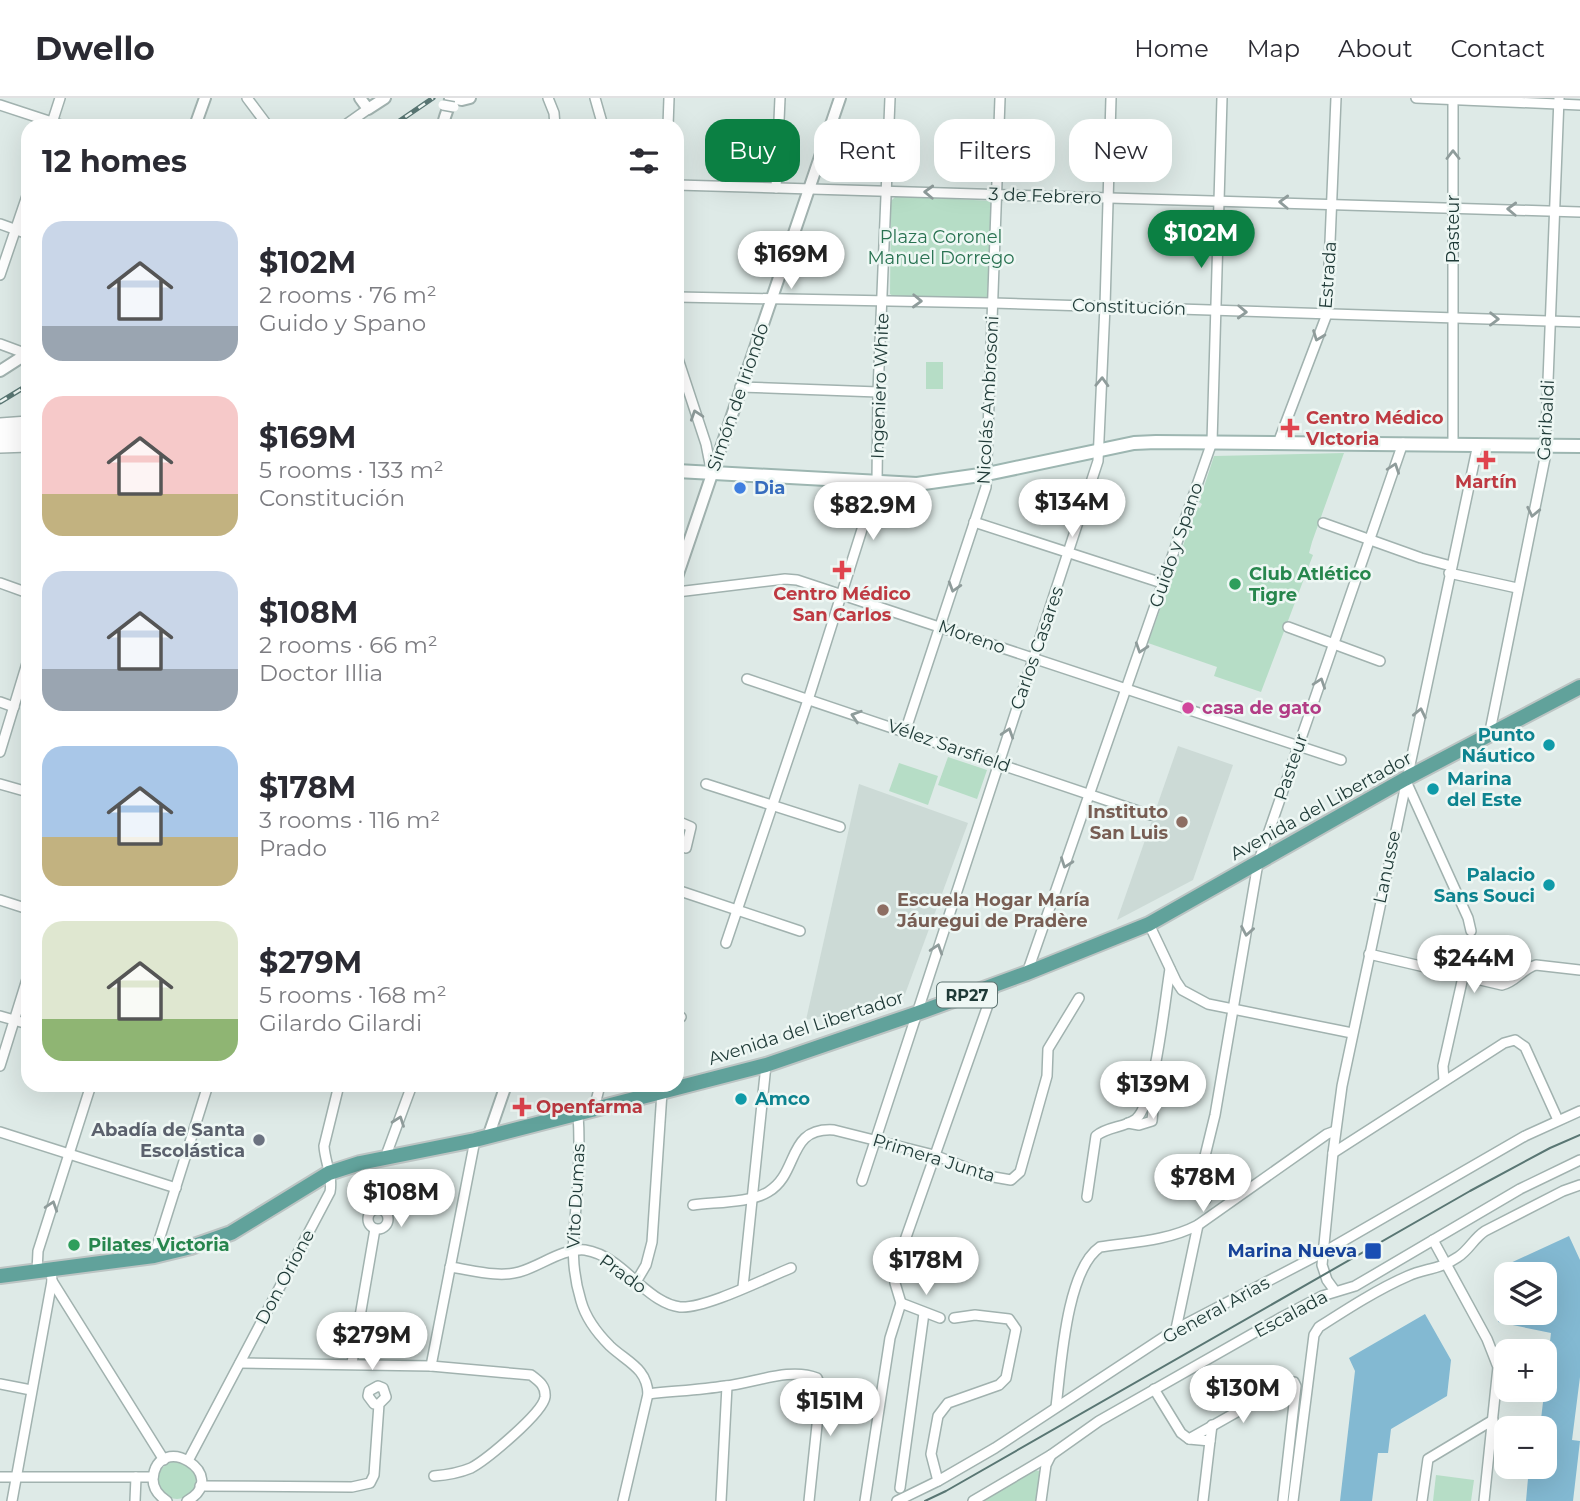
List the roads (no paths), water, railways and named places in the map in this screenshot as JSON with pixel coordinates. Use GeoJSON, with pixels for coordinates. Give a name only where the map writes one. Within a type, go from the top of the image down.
{"type":"FeatureCollection","features":[{"type":"Feature","properties":{"kind":"main road"},"geometry":{"type":"LineString","coordinates":[[0,430],[21,429]]}},
{"type":"Feature","properties":{"kind":"main road"},"geometry":{"type":"LineString","coordinates":[[0,440],[21,438]]}},
{"type":"Feature","properties":{"kind":"main road"},"geometry":{"type":"LineString","coordinates":[[684,472],[917,484],[987,474],[1134,443],[1580,446]]}},
{"type":"Feature","properties":{"kind":"main road","name":"Avenida del Libertador"},"geometry":{"type":"LineString","coordinates":[[684,1086],[766,1065],[915,1014],[1150,924],[1405,779],[1580,687]]}},
{"type":"Feature","properties":{"kind":"main road","name":"Avenida del Libertador"},"geometry":{"type":"LineString","coordinates":[[0,1276],[47,1274],[154,1256],[213,1240],[231,1233],[329,1173],[386,1157],[481,1139],[662,1092]]}},
{"type":"Feature","properties":{"kind":"street"},"geometry":{"type":"LineString","coordinates":[[54,119],[60,98]]}},
{"type":"Feature","properties":{"kind":"street"},"geometry":{"type":"LineString","coordinates":[[198,119],[205,98]]}},
{"type":"Feature","properties":{"kind":"street"},"geometry":{"type":"LineString","coordinates":[[247,98],[263,119]]}},
{"type":"Feature","properties":{"kind":"street"},"geometry":{"type":"LineString","coordinates":[[360,98],[368,109]]}},
{"type":"Feature","properties":{"kind":"street"},"geometry":{"type":"LineString","coordinates":[[444,119],[451,103],[470,98]]}},
{"type":"Feature","properties":{"kind":"street"},"geometry":{"type":"LineString","coordinates":[[451,103],[475,98]]}},
{"type":"Feature","properties":{"kind":"street"},"geometry":{"type":"LineString","coordinates":[[594,98],[601,119]]}},
{"type":"Feature","properties":{"kind":"street"},"geometry":{"type":"LineString","coordinates":[[668,119],[669,98]]}},
{"type":"Feature","properties":{"kind":"street"},"geometry":{"type":"LineString","coordinates":[[776,188],[780,98]]}},
{"type":"Feature","properties":{"kind":"street","name":"Simón de Iriondo"},"geometry":{"type":"LineString","coordinates":[[684,556],[840,98]]}},
{"type":"Feature","properties":{"kind":"street","name":"Ingeniero White"},"geometry":{"type":"LineString","coordinates":[[726,943],[877,482],[890,98]]}},
{"type":"Feature","properties":{"kind":"street","name":"Nicolás Ambrosoni"},"geometry":{"type":"LineString","coordinates":[[905,732],[986,487],[1000,98]]}},
{"type":"Feature","properties":{"kind":"street","name":"Carlos Casares"},"geometry":{"type":"LineString","coordinates":[[862,1181],[1069,554],[1100,450],[1111,98]]}},
{"type":"Feature","properties":{"kind":"street","name":"Guido y Spano"},"geometry":{"type":"LineString","coordinates":[[1027,973],[1212,442],[1222,98]]}},
{"type":"Feature","properties":{"kind":"street","name":"Estrada"},"geometry":{"type":"LineString","coordinates":[[1278,443],[1327,314],[1336,98]]}},
{"type":"Feature","properties":{"kind":"street"},"geometry":{"type":"LineString","coordinates":[[1416,98],[1558,101],[1580,104]]}},
{"type":"Feature","properties":{"kind":"street"},"geometry":{"type":"LineString","coordinates":[[354,119],[382,99]]}},
{"type":"Feature","properties":{"kind":"street"},"geometry":{"type":"LineString","coordinates":[[550,99],[554,119]]}},
{"type":"Feature","properties":{"kind":"street","name":"Pasteur"},"geometry":{"type":"LineString","coordinates":[[1452,99],[1453,444]]}},
{"type":"Feature","properties":{"kind":"street","name":"Garibaldi"},"geometry":{"type":"LineString","coordinates":[[1489,736],[1545,458],[1558,101]]}},
{"type":"Feature","properties":{"kind":"street"},"geometry":{"type":"LineString","coordinates":[[0,105],[38,119]]}},
{"type":"Feature","properties":{"kind":"street","name":"3 de Febrero"},"geometry":{"type":"LineString","coordinates":[[684,185],[1580,212]]}},
{"type":"Feature","properties":{"kind":"street"},"geometry":{"type":"LineString","coordinates":[[0,275],[21,215]]}},
{"type":"Feature","properties":{"kind":"street"},"geometry":{"type":"LineString","coordinates":[[0,224],[21,232]]}},
{"type":"Feature","properties":{"kind":"street","name":"Constitución"},"geometry":{"type":"LineString","coordinates":[[684,297],[1105,306],[1580,322]]}},
{"type":"Feature","properties":{"kind":"street"},"geometry":{"type":"LineString","coordinates":[[0,344],[21,352]]}},
{"type":"Feature","properties":{"kind":"street"},"geometry":{"type":"LineString","coordinates":[[0,371],[21,358]]}},
{"type":"Feature","properties":{"kind":"street"},"geometry":{"type":"LineString","coordinates":[[684,377],[706,444],[712,474]]}},
{"type":"Feature","properties":{"kind":"street"},"geometry":{"type":"LineString","coordinates":[[740,387],[878,392]]}},
{"type":"Feature","properties":{"kind":"street"},"geometry":{"type":"LineString","coordinates":[[0,423],[21,422]]}},
{"type":"Feature","properties":{"kind":"street","name":"Pasteur"},"geometry":{"type":"LineString","coordinates":[[1204,1182],[1204,1160],[1215,1115],[1258,863],[1403,443]]}},
{"type":"Feature","properties":{"kind":"street","name":"Lanusse"},"geometry":{"type":"LineString","coordinates":[[1335,1291],[1325,1276],[1322,1265],[1335,1131],[1352,1033],[1478,444]]}},
{"type":"Feature","properties":{"kind":"street"},"geometry":{"type":"LineString","coordinates":[[0,448],[21,447]]}},
{"type":"Feature","properties":{"kind":"street"},"geometry":{"type":"LineString","coordinates":[[974,522],[1162,583]]}},
{"type":"Feature","properties":{"kind":"street"},"geometry":{"type":"LineString","coordinates":[[1323,523],[1450,570],[1517,588]]}},
{"type":"Feature","properties":{"kind":"street","name":"Moreno"},"geometry":{"type":"LineString","coordinates":[[684,591],[785,579],[797,580],[1341,760]]}},
{"type":"Feature","properties":{"kind":"street"},"geometry":{"type":"LineString","coordinates":[[0,583],[21,590]]}},
{"type":"Feature","properties":{"kind":"street"},"geometry":{"type":"LineString","coordinates":[[1288,627],[1380,661]]}},
{"type":"Feature","properties":{"kind":"street","name":"Vélez Sarsfield"},"geometry":{"type":"LineString","coordinates":[[747,679],[1150,815]]}},
{"type":"Feature","properties":{"kind":"street"},"geometry":{"type":"LineString","coordinates":[[0,752],[21,688]]}},
{"type":"Feature","properties":{"kind":"street"},"geometry":{"type":"LineString","coordinates":[[0,702],[14,707]]}},
{"type":"Feature","properties":{"kind":"street"},"geometry":{"type":"LineString","coordinates":[[1405,779],[1468,918],[1471,931]]}},
{"type":"Feature","properties":{"kind":"street"},"geometry":{"type":"LineString","coordinates":[[0,784],[21,790]]}},
{"type":"Feature","properties":{"kind":"street"},"geometry":{"type":"LineString","coordinates":[[706,784],[840,827]]}},
{"type":"Feature","properties":{"kind":"street"},"geometry":{"type":"LineString","coordinates":[[684,824],[691,827],[685,848]]}},
{"type":"Feature","properties":{"kind":"street"},"geometry":{"type":"LineString","coordinates":[[684,892],[800,931]]}},
{"type":"Feature","properties":{"kind":"street"},"geometry":{"type":"LineString","coordinates":[[0,900],[21,907]]}},
{"type":"Feature","properties":{"kind":"street"},"geometry":{"type":"LineString","coordinates":[[1150,924],[1182,989],[1194,997],[1208,1004],[1233,1010],[1352,1033]]}},
{"type":"Feature","properties":{"kind":"street"},"geometry":{"type":"LineString","coordinates":[[1369,954],[1502,985],[1508,984],[1524,970],[1536,965],[1580,970]]}},
{"type":"Feature","properties":{"kind":"street"},"geometry":{"type":"LineString","coordinates":[[1087,1197],[1096,1136],[1103,1130],[1152,1121],[1153,1109],[1149,1096],[1170,969]]}},
{"type":"Feature","properties":{"kind":"street"},"geometry":{"type":"LineString","coordinates":[[1444,1081],[1443,1066],[1462,977]]}},
{"type":"Feature","properties":{"kind":"street"},"geometry":{"type":"LineString","coordinates":[[865,1501],[890,1338],[901,1303],[895,1283],[898,1260],[995,985]]}},
{"type":"Feature","properties":{"kind":"street","name":"Primera Junta"},"geometry":{"type":"LineString","coordinates":[[693,1205],[754,1198],[767,1193],[780,1183],[802,1141],[810,1132],[821,1129],[834,1129],[875,1139],[934,1155],[988,1176],[1011,1180],[1017,1176],[1042,1095],[1047,1076],[1048,1049],[1079,998]]}},
{"type":"Feature","properties":{"kind":"street"},"geometry":{"type":"LineString","coordinates":[[0,1066],[21,1000]]}},
{"type":"Feature","properties":{"kind":"street"},"geometry":{"type":"LineString","coordinates":[[0,1016],[21,1022]]}},
{"type":"Feature","properties":{"kind":"street"},"geometry":{"type":"LineString","coordinates":[[1333,1153],[1504,1043],[1515,1040],[1525,1046],[1558,1120]]}},
{"type":"Feature","properties":{"kind":"street"},"geometry":{"type":"LineString","coordinates":[[743,1287],[766,1065]]}},
{"type":"Feature","properties":{"kind":"street"},"geometry":{"type":"LineString","coordinates":[[89,1092],[38,1251],[47,1274],[164,1460]]}},
{"type":"Feature","properties":{"kind":"street"},"geometry":{"type":"LineString","coordinates":[[154,1256],[206,1092]]}},
{"type":"Feature","properties":{"kind":"street","name":"Don Orione"},"geometry":{"type":"LineString","coordinates":[[188,1459],[330,1192],[332,1180],[324,1146],[337,1092]]}},
{"type":"Feature","properties":{"kind":"street"},"geometry":{"type":"LineString","coordinates":[[386,1157],[409,1092]]}},
{"type":"Feature","properties":{"kind":"street"},"geometry":{"type":"LineString","coordinates":[[431,1366],[450,1267],[481,1139],[503,1092]]}},
{"type":"Feature","properties":{"kind":"street"},"geometry":{"type":"LineString","coordinates":[[594,1109],[598,1092]]}},
{"type":"Feature","properties":{"kind":"street"},"geometry":{"type":"LineString","coordinates":[[636,1282],[646,1265],[652,1241],[662,1092]]}},
{"type":"Feature","properties":{"kind":"street","name":"General Arias"},"geometry":{"type":"LineString","coordinates":[[897,1501],[995,1448],[1176,1329],[1324,1252],[1558,1120],[1580,1111]]}},
{"type":"Feature","properties":{"kind":"street","name":"Vito Dumas"},"geometry":{"type":"LineString","coordinates":[[578,1114],[580,1144],[571,1250],[577,1288],[587,1317],[610,1346],[642,1371],[649,1394]]}},
{"type":"Feature","properties":{"kind":"street"},"geometry":{"type":"LineString","coordinates":[[1056,1407],[1074,1289],[1080,1271],[1094,1251],[1100,1247],[1160,1240],[1198,1225],[1335,1131]]}},
{"type":"Feature","properties":{"kind":"street"},"geometry":{"type":"LineString","coordinates":[[0,1132],[176,1188]]}},
{"type":"Feature","properties":{"kind":"street","name":"Escalada"},"geometry":{"type":"LineString","coordinates":[[973,1501],[1051,1455],[1099,1421],[1282,1317],[1335,1291],[1355,1286],[1520,1189],[1580,1160]]}},
{"type":"Feature","properties":{"kind":"street"},"geometry":{"type":"LineString","coordinates":[[1293,1501],[1314,1335],[1319,1327],[1408,1276],[1434,1270],[1446,1264],[1458,1257],[1485,1231],[1580,1185]]}},
{"type":"Feature","properties":{"kind":"street"},"geometry":{"type":"LineString","coordinates":[[1176,1329],[1198,1225]]}},
{"type":"Feature","properties":{"kind":"street"},"geometry":{"type":"LineString","coordinates":[[352,1363],[375,1229]]}},
{"type":"Feature","properties":{"kind":"street"},"geometry":{"type":"LineString","coordinates":[[1433,1240],[1494,1353],[1498,1367],[1485,1501]]}},
{"type":"Feature","properties":{"kind":"street"},"geometry":{"type":"LineString","coordinates":[[450,1267],[518,1272],[571,1250]]}},
{"type":"Feature","properties":{"kind":"street","name":"Prado"},"geometry":{"type":"LineString","coordinates":[[571,1250],[587,1250],[601,1256],[626,1272],[656,1297],[680,1307],[701,1304],[791,1268]]}},
{"type":"Feature","properties":{"kind":"street"},"geometry":{"type":"LineString","coordinates":[[12,1501],[47,1274]]}},
{"type":"Feature","properties":{"kind":"street"},"geometry":{"type":"LineString","coordinates":[[901,1303],[940,1318]]}},
{"type":"Feature","properties":{"kind":"street"},"geometry":{"type":"LineString","coordinates":[[900,1488],[924,1313]]}},
{"type":"Feature","properties":{"kind":"street"},"geometry":{"type":"LineString","coordinates":[[938,1481],[931,1454],[938,1416],[948,1403],[999,1385],[1006,1378],[1016,1329],[1009,1319],[975,1315],[954,1318]]}},
{"type":"Feature","properties":{"kind":"street"},"geometry":{"type":"LineString","coordinates":[[240,1363],[431,1366],[531,1375],[540,1381],[545,1395],[543,1402],[515,1433],[470,1468],[434,1476]]}},
{"type":"Feature","properties":{"kind":"street"},"geometry":{"type":"LineString","coordinates":[[623,1501],[649,1394],[809,1375],[817,1378],[821,1387],[809,1501]]}},
{"type":"Feature","properties":{"kind":"street"},"geometry":{"type":"LineString","coordinates":[[1189,1438],[1294,1382],[1296,1386],[1283,1501]]}},
{"type":"Feature","properties":{"kind":"street"},"geometry":{"type":"LineString","coordinates":[[0,1384],[31,1390]]}},
{"type":"Feature","properties":{"kind":"street"},"geometry":{"type":"LineString","coordinates":[[721,1501],[727,1386]]}},
{"type":"Feature","properties":{"kind":"street"},"geometry":{"type":"LineString","coordinates":[[1154,1389],[1181,1433],[1189,1438],[1210,1441]]}},
{"type":"Feature","properties":{"kind":"street"},"geometry":{"type":"LineString","coordinates":[[200,1486],[352,1487],[370,1483],[374,1475],[379,1404]]}},
{"type":"Feature","properties":{"kind":"street"},"geometry":{"type":"LineString","coordinates":[[1422,1501],[1428,1459],[1493,1420]]}},
{"type":"Feature","properties":{"kind":"street"},"geometry":{"type":"LineString","coordinates":[[1203,1501],[1212,1426]]}},
{"type":"Feature","properties":{"kind":"street"},"geometry":{"type":"LineString","coordinates":[[1041,1501],[1046,1465],[1051,1455]]}},
{"type":"Feature","properties":{"kind":"street"},"geometry":{"type":"LineString","coordinates":[[167,1501],[156,1492],[153,1477],[155,1470],[164,1460],[177,1456],[188,1459],[199,1470],[200,1486],[197,1493],[187,1501]]}},
{"type":"Feature","properties":{"kind":"street"},"geometry":{"type":"LineString","coordinates":[[0,1477],[153,1477]]}},
{"type":"Feature","properties":{"kind":"street"},"geometry":{"type":"LineString","coordinates":[[135,1501],[136,1477]]}},
{"type":"Feature","properties":{"kind":"water"},"geometry":{"type":"Polygon","coordinates":[[[1569,1236],[1580,1260],[1580,1377],[1572,1440],[1580,1441],[1573,1501],[1526,1501],[1528,1479],[1557,1479],[1557,1416],[1541,1416],[1543,1402],[1557,1402],[1557,1339],[1550,1339],[1551,1333],[1512,1325],[1557,1325],[1557,1262],[1513,1262],[1569,1236]]]}},
{"type":"Feature","properties":{"kind":"water"},"geometry":{"type":"Polygon","coordinates":[[[1425,1314],[1451,1360],[1447,1396],[1391,1429],[1388,1453],[1378,1453],[1372,1501],[1340,1501],[1355,1371],[1349,1358],[1425,1314]]]}},
{"type":"Feature","properties":{"kind":"tram line"},"geometry":{"type":"LineString","coordinates":[[925,1501],[1470,1191],[1580,1135]]}},
{"type":"Feature","properties":{"kind":"railway"},"geometry":{"type":"LineString","coordinates":[[402,119],[433,98]]}},
{"type":"Feature","properties":{"kind":"railway"},"geometry":{"type":"LineString","coordinates":[[0,402],[21,389]]}},
{"type":"Feature","properties":{"kind":"place","name":"Centro Médico VIctoria"},"geometry":{"type":"Point","coordinates":[1290,428]}},
{"type":"Feature","properties":{"kind":"place","name":"Martín"},"geometry":{"type":"Point","coordinates":[1486,460]}},
{"type":"Feature","properties":{"kind":"place","name":"Dia"},"geometry":{"type":"Point","coordinates":[740,488]}},
{"type":"Feature","properties":{"kind":"place","name":"Centro Médico San Carlos"},"geometry":{"type":"Point","coordinates":[842,570]}},
{"type":"Feature","properties":{"kind":"place","name":"Club Atlético Tigre"},"geometry":{"type":"Point","coordinates":[1235,584]}},
{"type":"Feature","properties":{"kind":"place","name":"casa de gato"},"geometry":{"type":"Point","coordinates":[1188,708]}},
{"type":"Feature","properties":{"kind":"place","name":"Punto Náutico"},"geometry":{"type":"Point","coordinates":[1549,745]}},
{"type":"Feature","properties":{"kind":"place","name":"Marina del Este"},"geometry":{"type":"Point","coordinates":[1433,789]}},
{"type":"Feature","properties":{"kind":"place","name":"Instituto San Luis"},"geometry":{"type":"Point","coordinates":[1182,822]}},
{"type":"Feature","properties":{"kind":"place","name":"Palacio Sans Souci"},"geometry":{"type":"Point","coordinates":[1549,885]}},
{"type":"Feature","properties":{"kind":"place","name":"Escuela Hogar María Jáuregui de Pradère"},"geometry":{"type":"Point","coordinates":[883,910]}},
{"type":"Feature","properties":{"kind":"place","name":"Amco"},"geometry":{"type":"Point","coordinates":[741,1099]}},
{"type":"Feature","properties":{"kind":"place","name":"Openfarma"},"geometry":{"type":"Point","coordinates":[522,1107]}},
{"type":"Feature","properties":{"kind":"place","name":"Abadía de Santa Escolástica"},"geometry":{"type":"Point","coordinates":[259,1140]}},
{"type":"Feature","properties":{"kind":"place","name":"Pilates Victoria"},"geometry":{"type":"Point","coordinates":[74,1245]}},
{"type":"Feature","properties":{"kind":"place","name":"Marina Nueva"},"geometry":{"type":"Point","coordinates":[1373,1251]}},
{"type":"Feature","properties":{"kind":"park label","name":"Plaza Coronel Manuel Dorrego"},"geometry":{"type":"Point","coordinates":[941,247]}}]}
